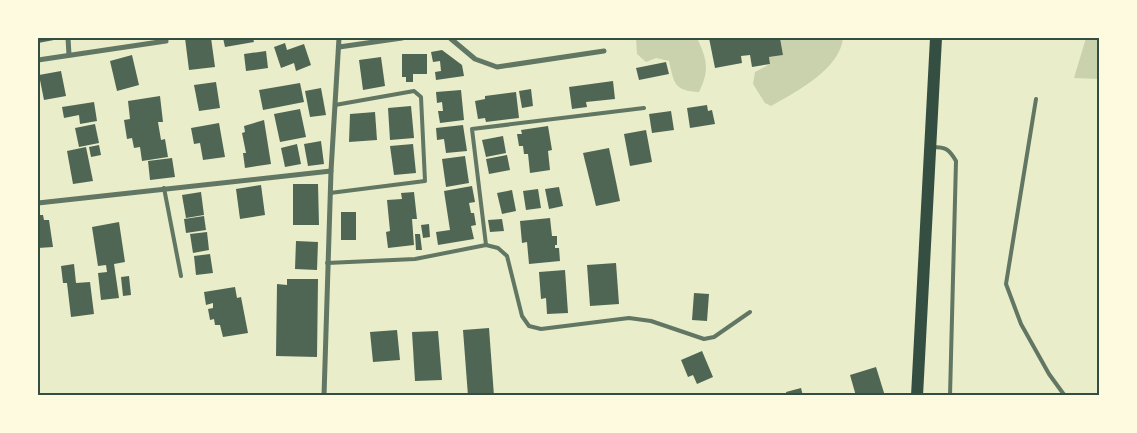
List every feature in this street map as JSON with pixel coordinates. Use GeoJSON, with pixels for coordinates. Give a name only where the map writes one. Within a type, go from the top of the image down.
{"type":"FeatureCollection","features":[{"type":"Feature","properties":{"kind":"main road"},"geometry":{"type":"LineString","coordinates":[[917,396],[936,38]]}},
{"type":"Feature","properties":{"kind":"street"},"geometry":{"type":"LineString","coordinates":[[68,38],[69,55]]}},
{"type":"Feature","properties":{"kind":"street"},"geometry":{"type":"LineString","coordinates":[[38,60],[166,41],[165,38]]}},
{"type":"Feature","properties":{"kind":"street"},"geometry":{"type":"LineString","coordinates":[[324,396],[327,263],[339,38]]}},
{"type":"Feature","properties":{"kind":"street"},"geometry":{"type":"LineString","coordinates":[[339,47],[402,38]]}},
{"type":"Feature","properties":{"kind":"street"},"geometry":{"type":"LineString","coordinates":[[450,38],[476,59],[497,67],[604,51]]}},
{"type":"Feature","properties":{"kind":"street"},"geometry":{"type":"LineString","coordinates":[[38,203],[331,170]]}},
{"type":"Feature","properties":{"kind":"lane"},"geometry":{"type":"LineString","coordinates":[[330,193],[425,181],[421,97],[414,91],[335,105]]}},
{"type":"Feature","properties":{"kind":"lane"},"geometry":{"type":"LineString","coordinates":[[1036,99],[1006,284],[1021,324],[1049,374],[1065,396]]}},
{"type":"Feature","properties":{"kind":"lane"},"geometry":{"type":"LineString","coordinates":[[486,245],[472,129],[644,108]]}},
{"type":"Feature","properties":{"kind":"lane"},"geometry":{"type":"LineString","coordinates":[[930,147],[945,147],[956,161],[950,396]]}},
{"type":"Feature","properties":{"kind":"lane"},"geometry":{"type":"LineString","coordinates":[[164,188],[181,276]]}},
{"type":"Feature","properties":{"kind":"lane"},"geometry":{"type":"LineString","coordinates":[[327,263],[415,259],[486,245],[498,248],[507,256],[522,316],[529,326],[541,329],[628,318],[651,321],[704,339],[714,337],[750,312]]}},
{"type":"Feature","properties":{"kind":"green space"},"geometry":{"type":"Polygon","coordinates":[[[636,38],[697,38],[706,65],[705,77],[699,92],[684,90],[676,84],[669,61],[656,58],[646,62],[637,54],[636,38]]]}},
{"type":"Feature","properties":{"kind":"green space"},"geometry":{"type":"Polygon","coordinates":[[[780,38],[843,38],[834,60],[825,69],[804,87],[771,106],[765,103],[753,84],[755,72],[770,64],[769,57],[783,55],[780,38]]]}},
{"type":"Feature","properties":{"kind":"green space"},"geometry":{"type":"Polygon","coordinates":[[[1086,38],[1099,38],[1099,79],[1074,78],[1086,38]]]}},
{"type":"Feature","properties":{"kind":"building"},"geometry":{"type":"Polygon","coordinates":[[[38,38],[54,38],[54,40],[38,43],[38,38]]]}},
{"type":"Feature","properties":{"kind":"building"},"geometry":{"type":"Polygon","coordinates":[[[185,38],[211,38],[215,67],[189,70],[185,38]]]}},
{"type":"Feature","properties":{"kind":"building"},"geometry":{"type":"Polygon","coordinates":[[[223,38],[253,38],[254,42],[225,47],[223,38]]]}},
{"type":"Feature","properties":{"kind":"building"},"geometry":{"type":"Polygon","coordinates":[[[709,38],[780,38],[783,55],[769,57],[770,64],[752,67],[750,55],[741,56],[742,63],[715,68],[709,38]]]}},
{"type":"Feature","properties":{"kind":"building"},"geometry":{"type":"Polygon","coordinates":[[[285,43],[287,50],[304,44],[311,65],[296,71],[294,63],[281,68],[274,47],[285,43]]]}},
{"type":"Feature","properties":{"kind":"building"},"geometry":{"type":"Polygon","coordinates":[[[442,50],[462,65],[464,76],[436,80],[435,72],[441,71],[440,61],[433,62],[431,52],[442,50]]]}},
{"type":"Feature","properties":{"kind":"building"},"geometry":{"type":"Polygon","coordinates":[[[266,51],[268,68],[246,71],[244,54],[266,51]]]}},
{"type":"Feature","properties":{"kind":"building"},"geometry":{"type":"Polygon","coordinates":[[[402,54],[427,54],[427,74],[413,74],[413,82],[406,82],[406,77],[402,77],[402,54]]]}},
{"type":"Feature","properties":{"kind":"building"},"geometry":{"type":"Polygon","coordinates":[[[132,55],[139,85],[117,91],[110,61],[132,55]]]}},
{"type":"Feature","properties":{"kind":"building"},"geometry":{"type":"Polygon","coordinates":[[[381,57],[385,86],[363,90],[359,60],[381,57]]]}},
{"type":"Feature","properties":{"kind":"building"},"geometry":{"type":"Polygon","coordinates":[[[666,62],[669,74],[639,80],[636,68],[666,62]]]}},
{"type":"Feature","properties":{"kind":"building"},"geometry":{"type":"Polygon","coordinates":[[[61,71],[66,96],[44,100],[39,75],[61,71]]]}},
{"type":"Feature","properties":{"kind":"building"},"geometry":{"type":"Polygon","coordinates":[[[613,81],[615,99],[586,102],[587,107],[572,109],[569,87],[613,81]]]}},
{"type":"Feature","properties":{"kind":"building"},"geometry":{"type":"Polygon","coordinates":[[[216,82],[220,108],[199,111],[194,85],[216,82]]]}},
{"type":"Feature","properties":{"kind":"building"},"geometry":{"type":"Polygon","coordinates":[[[300,83],[304,102],[263,110],[259,90],[300,83]]]}},
{"type":"Feature","properties":{"kind":"building"},"geometry":{"type":"Polygon","coordinates":[[[321,88],[326,115],[310,117],[305,91],[321,88]]]}},
{"type":"Feature","properties":{"kind":"building"},"geometry":{"type":"Polygon","coordinates":[[[531,89],[533,106],[522,108],[519,91],[531,89]]]}},
{"type":"Feature","properties":{"kind":"building"},"geometry":{"type":"Polygon","coordinates":[[[461,90],[464,120],[440,123],[438,111],[443,111],[442,102],[437,103],[436,92],[461,90]]]}},
{"type":"Feature","properties":{"kind":"building"},"geometry":{"type":"Polygon","coordinates":[[[516,92],[519,118],[486,122],[485,118],[478,119],[475,101],[485,99],[485,96],[516,92]]]}},
{"type":"Feature","properties":{"kind":"building"},"geometry":{"type":"Polygon","coordinates":[[[160,96],[163,122],[158,122],[161,140],[165,139],[168,157],[142,161],[140,147],[134,148],[132,138],[127,139],[124,120],[130,119],[128,101],[160,96]]]}},
{"type":"Feature","properties":{"kind":"building"},"geometry":{"type":"Polygon","coordinates":[[[94,102],[97,121],[80,124],[79,115],[64,118],[62,107],[94,102]]]}},
{"type":"Feature","properties":{"kind":"building"},"geometry":{"type":"Polygon","coordinates":[[[707,105],[708,111],[712,110],[715,124],[690,128],[687,108],[707,105]]]}},
{"type":"Feature","properties":{"kind":"building"},"geometry":{"type":"Polygon","coordinates":[[[411,106],[414,138],[390,140],[388,108],[411,106]]]}},
{"type":"Feature","properties":{"kind":"building"},"geometry":{"type":"Polygon","coordinates":[[[300,109],[306,137],[280,142],[274,114],[300,109]]]}},
{"type":"Feature","properties":{"kind":"building"},"geometry":{"type":"Polygon","coordinates":[[[671,111],[674,130],[652,133],[649,114],[671,111]]]}},
{"type":"Feature","properties":{"kind":"building"},"geometry":{"type":"Polygon","coordinates":[[[375,112],[377,140],[349,142],[350,114],[375,112]]]}},
{"type":"Feature","properties":{"kind":"building"},"geometry":{"type":"Polygon","coordinates":[[[264,120],[271,164],[245,168],[243,153],[246,153],[242,133],[245,132],[244,126],[264,120]]]}},
{"type":"Feature","properties":{"kind":"building"},"geometry":{"type":"Polygon","coordinates":[[[219,123],[225,157],[203,160],[200,143],[194,144],[191,128],[219,123]]]}},
{"type":"Feature","properties":{"kind":"building"},"geometry":{"type":"Polygon","coordinates":[[[95,124],[99,143],[79,147],[75,128],[95,124]]]}},
{"type":"Feature","properties":{"kind":"building"},"geometry":{"type":"Polygon","coordinates":[[[463,125],[467,151],[446,153],[444,139],[437,140],[436,128],[463,125]]]}},
{"type":"Feature","properties":{"kind":"building"},"geometry":{"type":"Polygon","coordinates":[[[548,126],[552,150],[548,151],[550,170],[530,173],[528,154],[524,154],[523,146],[519,146],[517,134],[522,134],[521,130],[548,126]]]}},
{"type":"Feature","properties":{"kind":"building"},"geometry":{"type":"Polygon","coordinates":[[[646,130],[652,162],[630,166],[624,134],[646,130]]]}},
{"type":"Feature","properties":{"kind":"building"},"geometry":{"type":"Polygon","coordinates":[[[503,136],[506,153],[486,157],[482,140],[503,136]]]}},
{"type":"Feature","properties":{"kind":"building"},"geometry":{"type":"Polygon","coordinates":[[[321,141],[324,164],[308,166],[304,144],[321,141]]]}},
{"type":"Feature","properties":{"kind":"building"},"geometry":{"type":"Polygon","coordinates":[[[297,144],[301,164],[285,167],[281,148],[297,144]]]}},
{"type":"Feature","properties":{"kind":"building"},"geometry":{"type":"Polygon","coordinates":[[[413,144],[416,173],[394,175],[390,146],[413,144]]]}},
{"type":"Feature","properties":{"kind":"building"},"geometry":{"type":"Polygon","coordinates":[[[99,145],[101,155],[91,157],[89,147],[99,145]]]}},
{"type":"Feature","properties":{"kind":"building"},"geometry":{"type":"Polygon","coordinates":[[[86,147],[93,181],[73,184],[67,151],[86,147]]]}},
{"type":"Feature","properties":{"kind":"building"},"geometry":{"type":"Polygon","coordinates":[[[609,148],[620,201],[596,206],[583,153],[609,148]]]}},
{"type":"Feature","properties":{"kind":"building"},"geometry":{"type":"Polygon","coordinates":[[[507,155],[510,170],[489,174],[486,159],[507,155]]]}},
{"type":"Feature","properties":{"kind":"building"},"geometry":{"type":"Polygon","coordinates":[[[465,156],[469,183],[446,187],[442,159],[465,156]]]}},
{"type":"Feature","properties":{"kind":"building"},"geometry":{"type":"Polygon","coordinates":[[[172,158],[175,177],[150,180],[148,161],[172,158]]]}},
{"type":"Feature","properties":{"kind":"building"},"geometry":{"type":"Polygon","coordinates":[[[293,184],[318,184],[319,225],[293,225],[293,184]]]}},
{"type":"Feature","properties":{"kind":"building"},"geometry":{"type":"Polygon","coordinates":[[[261,185],[265,215],[240,219],[236,189],[261,185]]]}},
{"type":"Feature","properties":{"kind":"building"},"geometry":{"type":"Polygon","coordinates":[[[472,186],[475,202],[469,203],[471,213],[474,213],[476,225],[471,226],[474,239],[438,245],[436,232],[450,230],[444,191],[472,186]]]}},
{"type":"Feature","properties":{"kind":"building"},"geometry":{"type":"Polygon","coordinates":[[[559,187],[563,206],[549,209],[545,189],[559,187]]]}},
{"type":"Feature","properties":{"kind":"building"},"geometry":{"type":"Polygon","coordinates":[[[538,189],[541,208],[526,210],[523,191],[538,189]]]}},
{"type":"Feature","properties":{"kind":"building"},"geometry":{"type":"Polygon","coordinates":[[[512,190],[516,211],[502,214],[497,193],[512,190]]]}},
{"type":"Feature","properties":{"kind":"building"},"geometry":{"type":"Polygon","coordinates":[[[201,192],[204,215],[186,218],[182,195],[201,192]]]}},
{"type":"Feature","properties":{"kind":"building"},"geometry":{"type":"Polygon","coordinates":[[[414,192],[417,219],[412,219],[414,245],[388,248],[386,232],[390,231],[387,200],[402,199],[401,193],[414,192]]]}},
{"type":"Feature","properties":{"kind":"building"},"geometry":{"type":"Polygon","coordinates":[[[341,212],[356,212],[356,240],[341,240],[341,212]]]}},
{"type":"Feature","properties":{"kind":"building"},"geometry":{"type":"Polygon","coordinates":[[[38,215],[43,215],[44,220],[49,220],[53,247],[38,248],[38,215]]]}},
{"type":"Feature","properties":{"kind":"building"},"geometry":{"type":"Polygon","coordinates":[[[204,216],[206,230],[186,233],[184,219],[204,216]]]}},
{"type":"Feature","properties":{"kind":"building"},"geometry":{"type":"Polygon","coordinates":[[[550,218],[552,236],[557,236],[555,248],[559,248],[560,261],[529,264],[527,242],[522,243],[520,221],[550,218]]]}},
{"type":"Feature","properties":{"kind":"building"},"geometry":{"type":"Polygon","coordinates":[[[502,219],[504,231],[490,232],[488,220],[502,219]]]}},
{"type":"Feature","properties":{"kind":"building"},"geometry":{"type":"Polygon","coordinates":[[[119,222],[125,262],[114,264],[119,298],[101,300],[98,273],[107,272],[106,265],[98,266],[92,227],[119,222]]]}},
{"type":"Feature","properties":{"kind":"building"},"geometry":{"type":"Polygon","coordinates":[[[429,224],[430,237],[423,238],[421,225],[429,224]]]}},
{"type":"Feature","properties":{"kind":"building"},"geometry":{"type":"Polygon","coordinates":[[[207,232],[209,250],[193,253],[190,234],[207,232]]]}},
{"type":"Feature","properties":{"kind":"building"},"geometry":{"type":"Polygon","coordinates":[[[415,234],[420,234],[422,250],[416,250],[415,234]]]}},
{"type":"Feature","properties":{"kind":"building"},"geometry":{"type":"Polygon","coordinates":[[[296,241],[318,242],[317,270],[295,269],[296,241]]]}},
{"type":"Feature","properties":{"kind":"building"},"geometry":{"type":"Polygon","coordinates":[[[210,254],[213,273],[196,275],[194,256],[210,254]]]}},
{"type":"Feature","properties":{"kind":"building"},"geometry":{"type":"Polygon","coordinates":[[[616,263],[619,304],[590,306],[587,265],[616,263]]]}},
{"type":"Feature","properties":{"kind":"building"},"geometry":{"type":"Polygon","coordinates":[[[74,264],[76,283],[90,282],[94,314],[71,317],[67,283],[63,283],[61,266],[74,264]]]}},
{"type":"Feature","properties":{"kind":"building"},"geometry":{"type":"Polygon","coordinates":[[[565,270],[568,313],[547,314],[546,298],[541,299],[539,272],[565,270]]]}},
{"type":"Feature","properties":{"kind":"building"},"geometry":{"type":"Polygon","coordinates":[[[129,276],[131,295],[123,296],[121,277],[129,276]]]}},
{"type":"Feature","properties":{"kind":"building"},"geometry":{"type":"Polygon","coordinates":[[[287,279],[318,279],[317,357],[276,356],[277,284],[287,285],[287,279]]]}},
{"type":"Feature","properties":{"kind":"building"},"geometry":{"type":"Polygon","coordinates":[[[235,287],[237,298],[241,297],[248,333],[223,337],[220,325],[215,325],[214,319],[210,320],[208,309],[213,308],[213,303],[206,305],[204,292],[235,287]]]}},
{"type":"Feature","properties":{"kind":"building"},"geometry":{"type":"Polygon","coordinates":[[[694,293],[709,294],[707,321],[692,320],[694,293]]]}},
{"type":"Feature","properties":{"kind":"building"},"geometry":{"type":"Polygon","coordinates":[[[489,328],[494,396],[468,396],[463,330],[489,328]]]}},
{"type":"Feature","properties":{"kind":"building"},"geometry":{"type":"Polygon","coordinates":[[[397,330],[400,360],[373,362],[370,332],[397,330]]]}},
{"type":"Feature","properties":{"kind":"building"},"geometry":{"type":"Polygon","coordinates":[[[438,331],[442,380],[415,381],[412,332],[438,331]]]}},
{"type":"Feature","properties":{"kind":"building"},"geometry":{"type":"Polygon","coordinates":[[[702,351],[713,377],[697,384],[693,375],[688,377],[681,360],[702,351]]]}},
{"type":"Feature","properties":{"kind":"building"},"geometry":{"type":"Polygon","coordinates":[[[876,367],[885,396],[856,396],[850,375],[876,367]]]}},
{"type":"Feature","properties":{"kind":"building"},"geometry":{"type":"Polygon","coordinates":[[[801,388],[803,396],[787,396],[786,392],[801,388]]]}}]}
